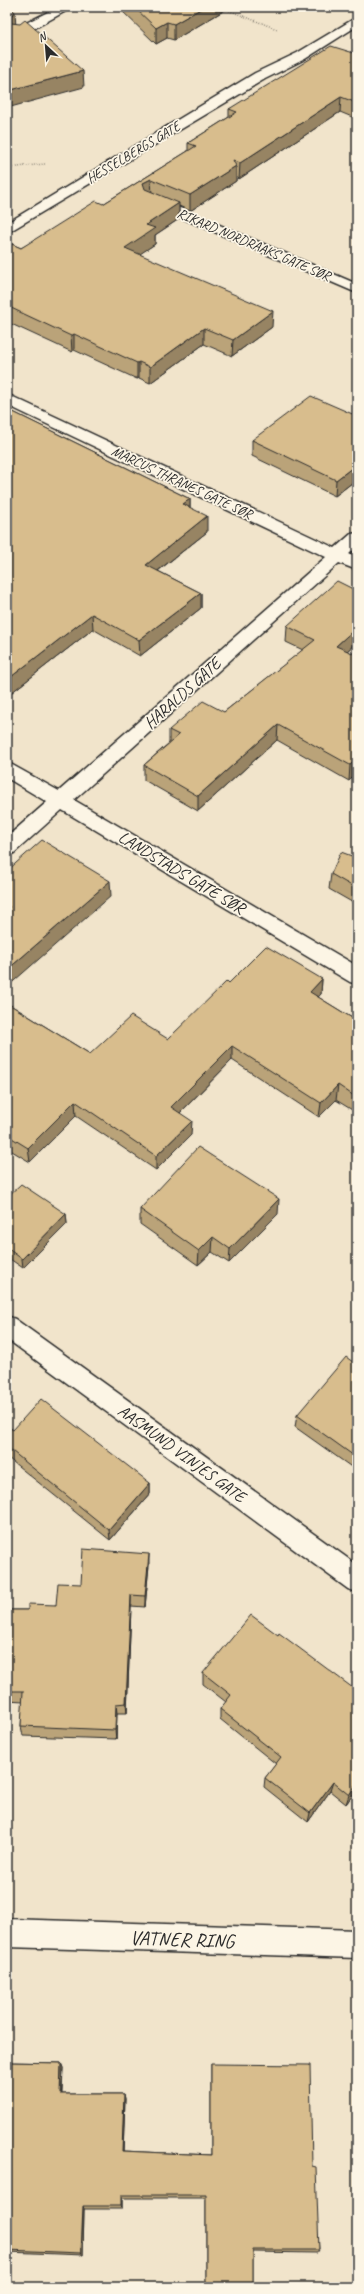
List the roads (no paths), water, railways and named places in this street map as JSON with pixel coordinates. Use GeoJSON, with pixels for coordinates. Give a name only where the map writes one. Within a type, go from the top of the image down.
{"type":"FeatureCollection","features":[{"type":"Feature","properties":{"kind":"street"},"geometry":{"type":"LineString","coordinates":[[17,35],[24,29],[68,7]]}},
{"type":"Feature","properties":{"kind":"street","name":"HESSELBERGS GATE"},"geometry":{"type":"LineString","coordinates":[[7,229],[260,76],[301,56],[357,21]]}},
{"type":"Feature","properties":{"kind":"street","name":"HESSELBERGS GATE"},"geometry":{"type":"LineString","coordinates":[[260,76],[311,35]]}},
{"type":"Feature","properties":{"kind":"street","name":"RIKARD NORDRAAKS GATE SØR"},"geometry":{"type":"LineString","coordinates":[[151,200],[357,289]]}},
{"type":"Feature","properties":{"kind":"street","name":"MARCUS THRANES GATE SØR"},"geometry":{"type":"LineString","coordinates":[[7,399],[357,565]]}},
{"type":"Feature","properties":{"kind":"street","name":"HARALDS GATE"},"geometry":{"type":"LineString","coordinates":[[7,848],[62,801],[357,538]]}},
{"type":"Feature","properties":{"kind":"street","name":"LANDSTADS GATE SØR"},"geometry":{"type":"LineString","coordinates":[[7,768],[357,976]]}},
{"type":"Feature","properties":{"kind":"street","name":"AASMUND VINJES GATE"},"geometry":{"type":"LineString","coordinates":[[7,1326],[357,1580]]}},
{"type":"Feature","properties":{"kind":"street","name":"VATNER RING"},"geometry":{"type":"LineString","coordinates":[[7,1933],[357,1944]]}}]}
